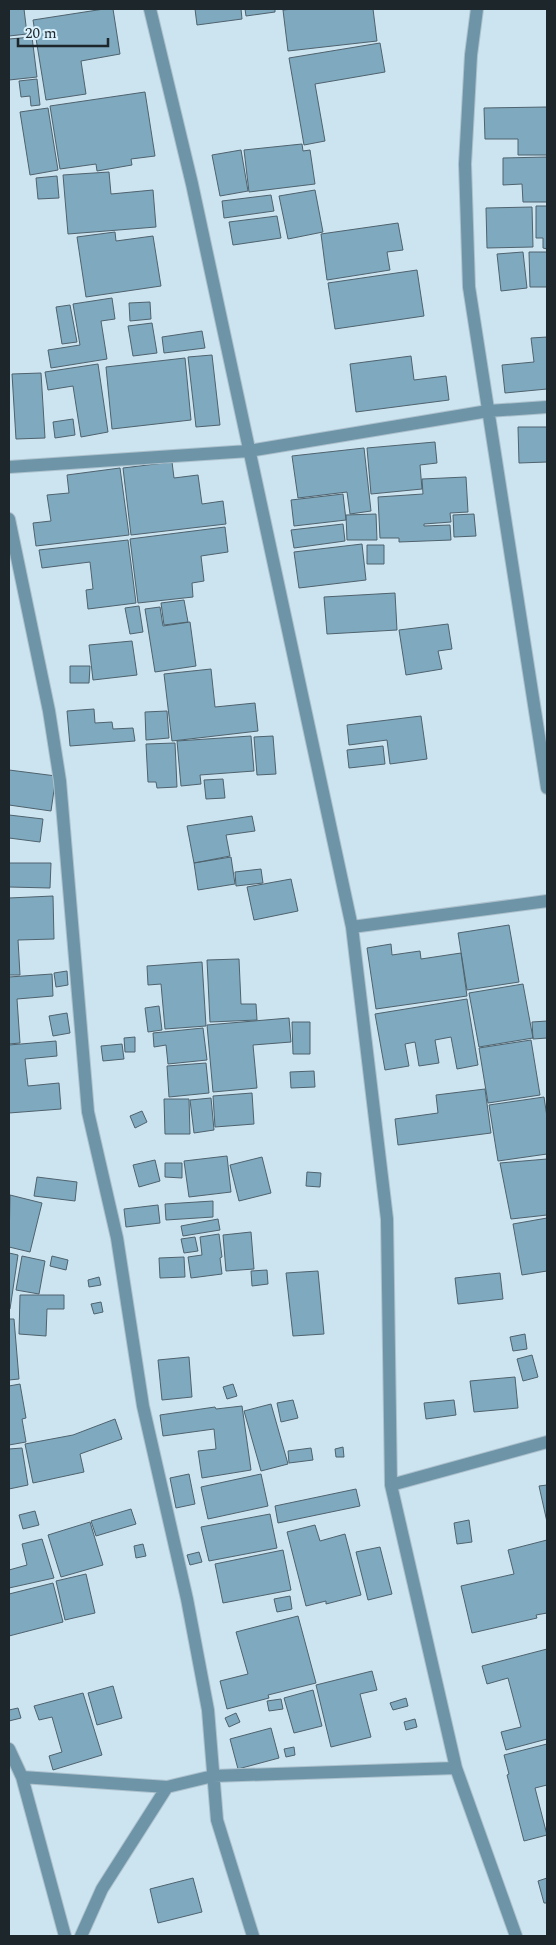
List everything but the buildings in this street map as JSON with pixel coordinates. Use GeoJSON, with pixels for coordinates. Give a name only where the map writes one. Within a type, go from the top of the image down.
{"type":"FeatureCollection","features":[{"type":"Feature","properties":{"kind":"street"},"geometry":{"type":"LineString","coordinates":[[150,9],[192,184],[352,927],[387,1219],[391,1485],[456,1768],[516,1936]]}},
{"type":"Feature","properties":{"kind":"street"},"geometry":{"type":"LineString","coordinates":[[477,9],[471,55],[464,164],[469,287],[547,788]]}},
{"type":"Feature","properties":{"kind":"street"},"geometry":{"type":"LineString","coordinates":[[9,467],[249,451],[488,411],[547,407]]}},
{"type":"Feature","properties":{"kind":"street"},"geometry":{"type":"LineString","coordinates":[[9,519],[47,702],[60,781],[88,1112],[117,1238],[144,1406],[188,1599],[208,1710],[217,1820],[253,1936]]}},
{"type":"Feature","properties":{"kind":"street"},"geometry":{"type":"LineString","coordinates":[[352,927],[547,901]]}},
{"type":"Feature","properties":{"kind":"street"},"geometry":{"type":"LineString","coordinates":[[391,1485],[547,1442]]}},
{"type":"Feature","properties":{"kind":"street"},"geometry":{"type":"LineString","coordinates":[[9,1749],[22,1776],[65,1936]]}},
{"type":"Feature","properties":{"kind":"street"},"geometry":{"type":"LineString","coordinates":[[22,1776],[167,1787],[213,1776],[456,1768]]}},
{"type":"Feature","properties":{"kind":"street"},"geometry":{"type":"LineString","coordinates":[[81,1936],[102,1889],[167,1787]]}}]}
